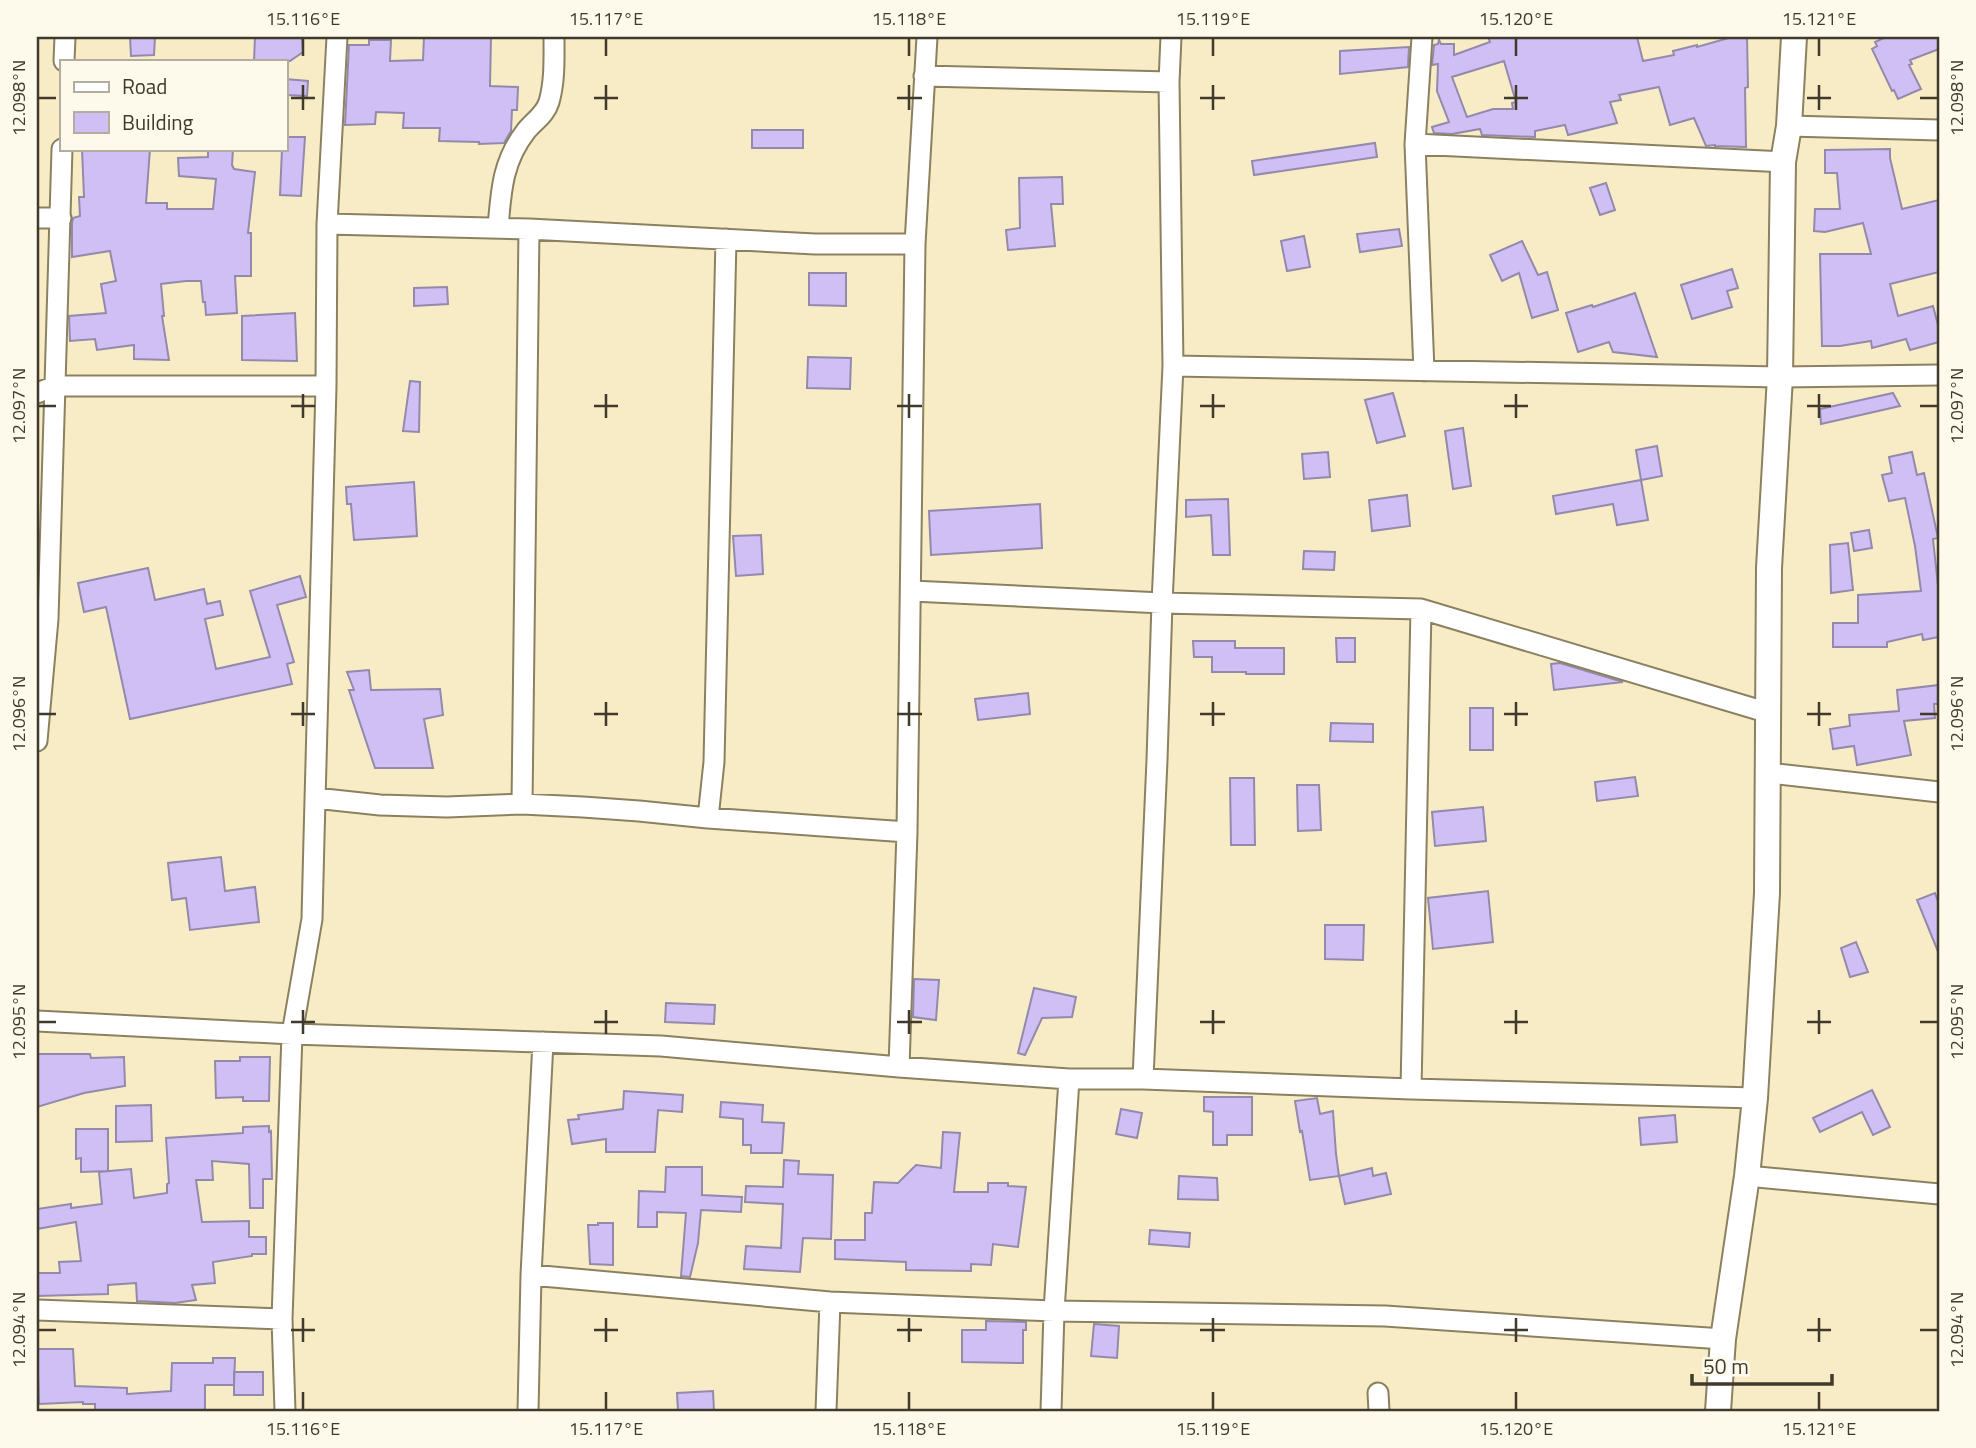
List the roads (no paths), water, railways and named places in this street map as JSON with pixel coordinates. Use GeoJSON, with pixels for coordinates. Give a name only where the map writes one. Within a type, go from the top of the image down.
{"type":"FeatureCollection","features":[{"type":"Feature","properties":{"kind":"street"},"geometry":{"type":"LineString","coordinates":[[64,60],[65,37]]}},
{"type":"Feature","properties":{"kind":"street"},"geometry":{"type":"LineString","coordinates":[[285,1411],[282,1319],[292,1034],[312,919],[326,386],[327,224],[337,37]]}},
{"type":"Feature","properties":{"kind":"street"},"geometry":{"type":"LineString","coordinates":[[498,228],[501,182],[511,155],[549,103],[554,73],[554,37]]}},
{"type":"Feature","properties":{"kind":"street"},"geometry":{"type":"LineString","coordinates":[[899,1067],[908,832],[915,244],[927,37]]}},
{"type":"Feature","properties":{"kind":"street"},"geometry":{"type":"LineString","coordinates":[[1143,1079],[1173,366],[1169,82],[1171,37]]}},
{"type":"Feature","properties":{"kind":"street"},"geometry":{"type":"LineString","coordinates":[[1423,37],[1415,144],[1424,371]]}},
{"type":"Feature","properties":{"kind":"street"},"geometry":{"type":"LineString","coordinates":[[1718,1411],[1723,1339],[1755,1098],[1767,893],[1769,568],[1780,377],[1783,162],[1789,126],[1794,37]]}},
{"type":"Feature","properties":{"kind":"street"},"geometry":{"type":"LineString","coordinates":[[925,76],[1169,82]]}},
{"type":"Feature","properties":{"kind":"street"},"geometry":{"type":"LineString","coordinates":[[1789,126],[1939,130]]}},
{"type":"Feature","properties":{"kind":"street"},"geometry":{"type":"LineString","coordinates":[[1415,144],[1783,162]]}},
{"type":"Feature","properties":{"kind":"street"},"geometry":{"type":"LineString","coordinates":[[37,741],[46,390],[61,218],[62,150]]}},
{"type":"Feature","properties":{"kind":"street"},"geometry":{"type":"LineString","coordinates":[[37,218],[61,218]]}},
{"type":"Feature","properties":{"kind":"street"},"geometry":{"type":"LineString","coordinates":[[327,224],[529,229],[815,244],[915,244]]}},
{"type":"Feature","properties":{"kind":"street"},"geometry":{"type":"LineString","coordinates":[[522,804],[529,229]]}},
{"type":"Feature","properties":{"kind":"street"},"geometry":{"type":"LineString","coordinates":[[708,818],[714,762],[726,239]]}},
{"type":"Feature","properties":{"kind":"street"},"geometry":{"type":"LineString","coordinates":[[1173,366],[1780,377],[1939,375]]}},
{"type":"Feature","properties":{"kind":"street"},"geometry":{"type":"LineString","coordinates":[[46,390],[326,386]]}},
{"type":"Feature","properties":{"kind":"street"},"geometry":{"type":"LineString","coordinates":[[912,591],[1162,603],[1421,610],[1769,713]]}},
{"type":"Feature","properties":{"kind":"street"},"geometry":{"type":"LineString","coordinates":[[1411,1089],[1421,610]]}},
{"type":"Feature","properties":{"kind":"street"},"geometry":{"type":"LineString","coordinates":[[1769,773],[1939,792]]}},
{"type":"Feature","properties":{"kind":"street"},"geometry":{"type":"LineString","coordinates":[[315,798],[447,807],[522,804],[908,832]]}},
{"type":"Feature","properties":{"kind":"street"},"geometry":{"type":"LineString","coordinates":[[37,1021],[292,1034],[661,1046],[1069,1079],[1755,1098]]}},
{"type":"Feature","properties":{"kind":"street"},"geometry":{"type":"LineString","coordinates":[[528,1411],[531,1275],[543,1042]]}},
{"type":"Feature","properties":{"kind":"street"},"geometry":{"type":"LineString","coordinates":[[1051,1411],[1054,1311],[1069,1079]]}},
{"type":"Feature","properties":{"kind":"street"},"geometry":{"type":"LineString","coordinates":[[1746,1175],[1939,1194]]}},
{"type":"Feature","properties":{"kind":"street"},"geometry":{"type":"LineString","coordinates":[[531,1275],[830,1301],[1054,1311],[1385,1316],[1723,1339]]}},
{"type":"Feature","properties":{"kind":"street"},"geometry":{"type":"LineString","coordinates":[[826,1411],[830,1301]]}},
{"type":"Feature","properties":{"kind":"street"},"geometry":{"type":"LineString","coordinates":[[37,1310],[282,1319]]}}]}
